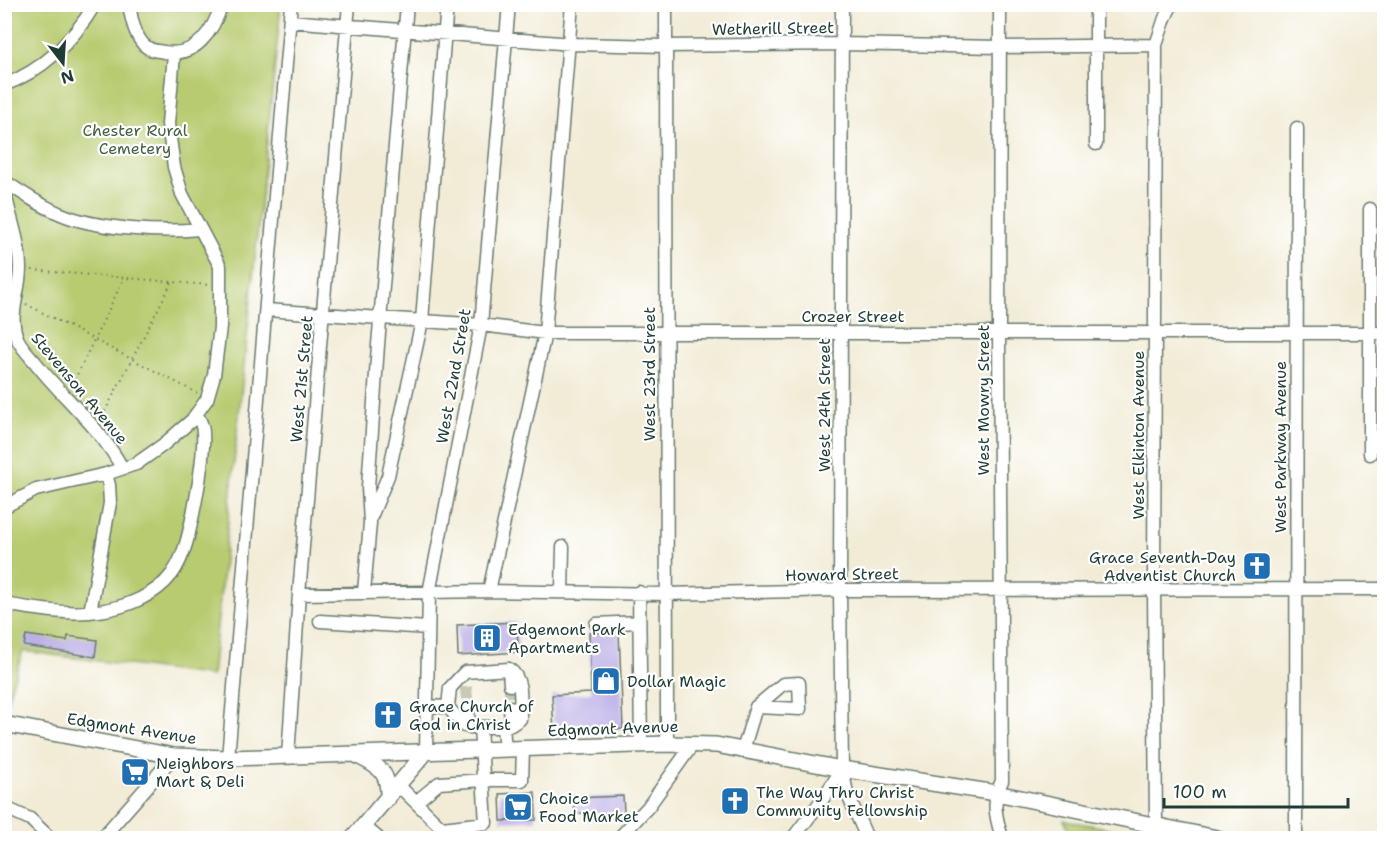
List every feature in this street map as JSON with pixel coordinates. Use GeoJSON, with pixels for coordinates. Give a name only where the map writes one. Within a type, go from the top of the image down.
{"type":"FeatureCollection","features":[{"type":"Feature","properties":{"kind":"main road","name":"Edgmont Avenue"},"geometry":{"type":"LineString","coordinates":[[4,724],[174,756],[228,758],[667,744],[716,745],[842,769],[996,793],[1159,832],[1217,838]]}},
{"type":"Feature","properties":{"kind":"main road"},"geometry":{"type":"LineString","coordinates":[[353,838],[426,752]]}},
{"type":"Feature","properties":{"kind":"main road"},"geometry":{"type":"LineString","coordinates":[[355,754],[374,764],[384,773],[388,786],[388,798]]}},
{"type":"Feature","properties":{"kind":"street"},"geometry":{"type":"LineString","coordinates":[[4,85],[47,63],[85,22],[94,4]]}},
{"type":"Feature","properties":{"kind":"street"},"geometry":{"type":"LineString","coordinates":[[129,4],[138,35],[149,49],[174,54],[188,51],[204,39],[217,20],[222,4]]}},
{"type":"Feature","properties":{"kind":"street"},"geometry":{"type":"LineString","coordinates":[[228,758],[291,4]]}},
{"type":"Feature","properties":{"kind":"street","name":"West 21st Street"},"geometry":{"type":"LineString","coordinates":[[288,756],[299,594],[349,4]]}},
{"type":"Feature","properties":{"kind":"street"},"geometry":{"type":"LineString","coordinates":[[363,592],[370,523],[368,487],[380,319],[407,4]]}},
{"type":"Feature","properties":{"kind":"street"},"geometry":{"type":"LineString","coordinates":[[370,523],[388,476],[422,321],[447,4]]}},
{"type":"Feature","properties":{"kind":"street","name":"West 22nd Street"},"geometry":{"type":"LineString","coordinates":[[426,752],[429,592],[481,325],[509,4]]}},
{"type":"Feature","properties":{"kind":"street"},"geometry":{"type":"LineString","coordinates":[[489,591],[544,333],[572,4]]}},
{"type":"Feature","properties":{"kind":"street","name":"West 23rd Street"},"geometry":{"type":"LineString","coordinates":[[666,4],[667,744]]}},
{"type":"Feature","properties":{"kind":"street","name":"West 24th Street"},"geometry":{"type":"LineString","coordinates":[[842,4],[840,590],[842,769],[847,793],[867,838]]}},
{"type":"Feature","properties":{"kind":"street","name":"West Mowry Street"},"geometry":{"type":"LineString","coordinates":[[1000,4],[999,332],[1002,781],[996,793],[994,812],[1002,838]]}},
{"type":"Feature","properties":{"kind":"street"},"geometry":{"type":"LineString","coordinates":[[1095,4],[1096,144]]}},
{"type":"Feature","properties":{"kind":"street"},"geometry":{"type":"LineString","coordinates":[[1155,45],[1172,4]]}},
{"type":"Feature","properties":{"kind":"street","name":"Wetherill Street"},"geometry":{"type":"LineString","coordinates":[[290,21],[569,44],[666,46],[842,44],[1000,47],[1155,45]]}},
{"type":"Feature","properties":{"kind":"street","name":"West Elkinton Avenue"},"geometry":{"type":"LineString","coordinates":[[1155,45],[1154,589],[1159,832]]}},
{"type":"Feature","properties":{"kind":"street"},"geometry":{"type":"LineString","coordinates":[[4,507],[36,490],[106,474],[136,464],[192,420],[207,399],[215,366],[220,327],[220,266],[182,194],[170,146],[168,124],[174,54]]}},
{"type":"Feature","properties":{"kind":"street","name":"West Parkway Avenue"},"geometry":{"type":"LineString","coordinates":[[1296,838],[1297,128]]}},
{"type":"Feature","properties":{"kind":"street"},"geometry":{"type":"LineString","coordinates":[[4,182],[43,206],[62,215],[81,220],[169,230],[199,229]]}},
{"type":"Feature","properties":{"kind":"street","name":"Stevenson Avenue"},"geometry":{"type":"LineString","coordinates":[[4,187],[19,247],[20,269],[12,325],[19,342],[95,430],[117,457],[122,468]]}},
{"type":"Feature","properties":{"kind":"street"},"geometry":{"type":"LineString","coordinates":[[1370,209],[1370,454]]}},
{"type":"Feature","properties":{"kind":"street","name":"Crozer Street"},"geometry":{"type":"LineString","coordinates":[[266,310],[481,325],[544,333],[1384,333]]}},
{"type":"Feature","properties":{"kind":"street"},"geometry":{"type":"LineString","coordinates":[[4,604],[47,612],[90,612],[114,609],[156,591],[173,573],[184,549],[199,480],[203,427],[196,414]]}},
{"type":"Feature","properties":{"kind":"street"},"geometry":{"type":"LineString","coordinates":[[90,612],[110,503],[106,474]]}},
{"type":"Feature","properties":{"kind":"street"},"geometry":{"type":"LineString","coordinates":[[562,547],[562,592]]}},
{"type":"Feature","properties":{"kind":"street","name":"Howard Street"},"geometry":{"type":"LineString","coordinates":[[299,594],[489,591],[666,594],[840,590],[1384,589]]}},
{"type":"Feature","properties":{"kind":"street"},"geometry":{"type":"LineString","coordinates":[[639,592],[641,745]]}},
{"type":"Feature","properties":{"kind":"street"},"geometry":{"type":"LineString","coordinates":[[320,621],[428,628]]}},
{"type":"Feature","properties":{"kind":"street"},"geometry":{"type":"LineString","coordinates":[[596,624],[639,622]]}},
{"type":"Feature","properties":{"kind":"street"},"geometry":{"type":"LineString","coordinates":[[509,669],[510,685]]}},
{"type":"Feature","properties":{"kind":"street"},"geometry":{"type":"LineString","coordinates":[[509,669],[516,673],[519,680],[520,719],[507,726],[464,726],[448,707],[450,688],[465,672],[509,669]]}},
{"type":"Feature","properties":{"kind":"street"},"geometry":{"type":"LineString","coordinates":[[465,672],[466,687]]}},
{"type":"Feature","properties":{"kind":"street"},"geometry":{"type":"LineString","coordinates":[[426,706],[448,707]]}},
{"type":"Feature","properties":{"kind":"street"},"geometry":{"type":"LineString","coordinates":[[505,749],[510,707]]}},
{"type":"Feature","properties":{"kind":"street"},"geometry":{"type":"LineString","coordinates":[[743,750],[756,707]]}},
{"type":"Feature","properties":{"kind":"street"},"geometry":{"type":"LineString","coordinates":[[398,785],[442,828],[486,823],[482,750],[468,709]]}},
{"type":"Feature","properties":{"kind":"street"},"geometry":{"type":"LineString","coordinates":[[620,838],[648,807],[693,744]]}},
{"type":"Feature","properties":{"kind":"street"},"geometry":{"type":"LineString","coordinates":[[416,802],[439,783],[522,780],[522,749]]}},
{"type":"Feature","properties":{"kind":"street"},"geometry":{"type":"LineString","coordinates":[[102,838],[174,756]]}},
{"type":"Feature","properties":{"kind":"street"},"geometry":{"type":"LineString","coordinates":[[793,838],[842,769]]}},
{"type":"Feature","properties":{"kind":"street"},"geometry":{"type":"LineString","coordinates":[[10,810],[30,819],[50,838]]}},
{"type":"Feature","properties":{"kind":"street"},"geometry":{"type":"LineString","coordinates":[[364,826],[378,838]]}},
{"type":"Feature","properties":{"kind":"path"},"geometry":{"type":"LineString","coordinates":[[20,269],[221,286]]}},
{"type":"Feature","properties":{"kind":"path"},"geometry":{"type":"LineString","coordinates":[[65,398],[124,278]]}},
{"type":"Feature","properties":{"kind":"path"},"geometry":{"type":"LineString","coordinates":[[95,430],[172,282]]}},
{"type":"Feature","properties":{"kind":"path"},"geometry":{"type":"LineString","coordinates":[[16,299],[207,399]]}},
{"type":"Feature","properties":{"kind":"green space","name":"Chester Rural Cemetery"},"geometry":{"type":"Polygon","coordinates":[[[5,5],[281,5],[212,676],[23,651],[5,706],[5,5]]]}},
{"type":"Feature","properties":{"kind":"green space"},"geometry":{"type":"Polygon","coordinates":[[[1064,820],[1157,838],[1072,838],[1064,820]]]}},
{"type":"Feature","properties":{"kind":"building","name":"Edgemont Park Apartments"},"geometry":{"type":"Polygon","coordinates":[[[516,622],[519,652],[458,656],[457,625],[516,622]]]}},
{"type":"Feature","properties":{"kind":"building","name":"Dollar Magic"},"geometry":{"type":"Polygon","coordinates":[[[619,632],[623,729],[554,732],[552,695],[591,693],[589,633],[619,632]]]}},
{"type":"Feature","properties":{"kind":"building"},"geometry":{"type":"Polygon","coordinates":[[[26,635],[67,641],[68,636],[97,640],[95,657],[24,646],[26,635]]]}},
{"type":"Feature","properties":{"kind":"building","name":"Choice Food Market"},"geometry":{"type":"Polygon","coordinates":[[[535,792],[536,820],[501,821],[500,794],[535,792]]]}},
{"type":"Feature","properties":{"kind":"building"},"geometry":{"type":"Polygon","coordinates":[[[623,796],[624,812],[618,818],[592,820],[591,812],[575,814],[573,798],[623,796]]]}},
{"type":"Feature","properties":{"kind":"tunnel"},"geometry":{"type":"LineString","coordinates":[[510,685],[510,707]]}},
{"type":"Feature","properties":{"kind":"tunnel"},"geometry":{"type":"LineString","coordinates":[[466,687],[468,709]]}},
{"type":"Feature","properties":{"kind":"place","name":"Grace Seventh-Day Adventist Church"},"geometry":{"type":"Point","coordinates":[1257,566]}},
{"type":"Feature","properties":{"kind":"place","name":"Edgemont Park Apartments"},"geometry":{"type":"Point","coordinates":[487,638]}},
{"type":"Feature","properties":{"kind":"place","name":"Dollar Magic"},"geometry":{"type":"Point","coordinates":[606,681]}},
{"type":"Feature","properties":{"kind":"place","name":"Grace Church of God in Christ"},"geometry":{"type":"Point","coordinates":[388,715]}},
{"type":"Feature","properties":{"kind":"place","name":"Neighbors Mart & Deli"},"geometry":{"type":"Point","coordinates":[135,772]}},
{"type":"Feature","properties":{"kind":"place","name":"The Way Thru Christ Community Fellowship"},"geometry":{"type":"Point","coordinates":[735,801]}},
{"type":"Feature","properties":{"kind":"place","name":"Choice Food Market"},"geometry":{"type":"Point","coordinates":[518,807]}}]}
